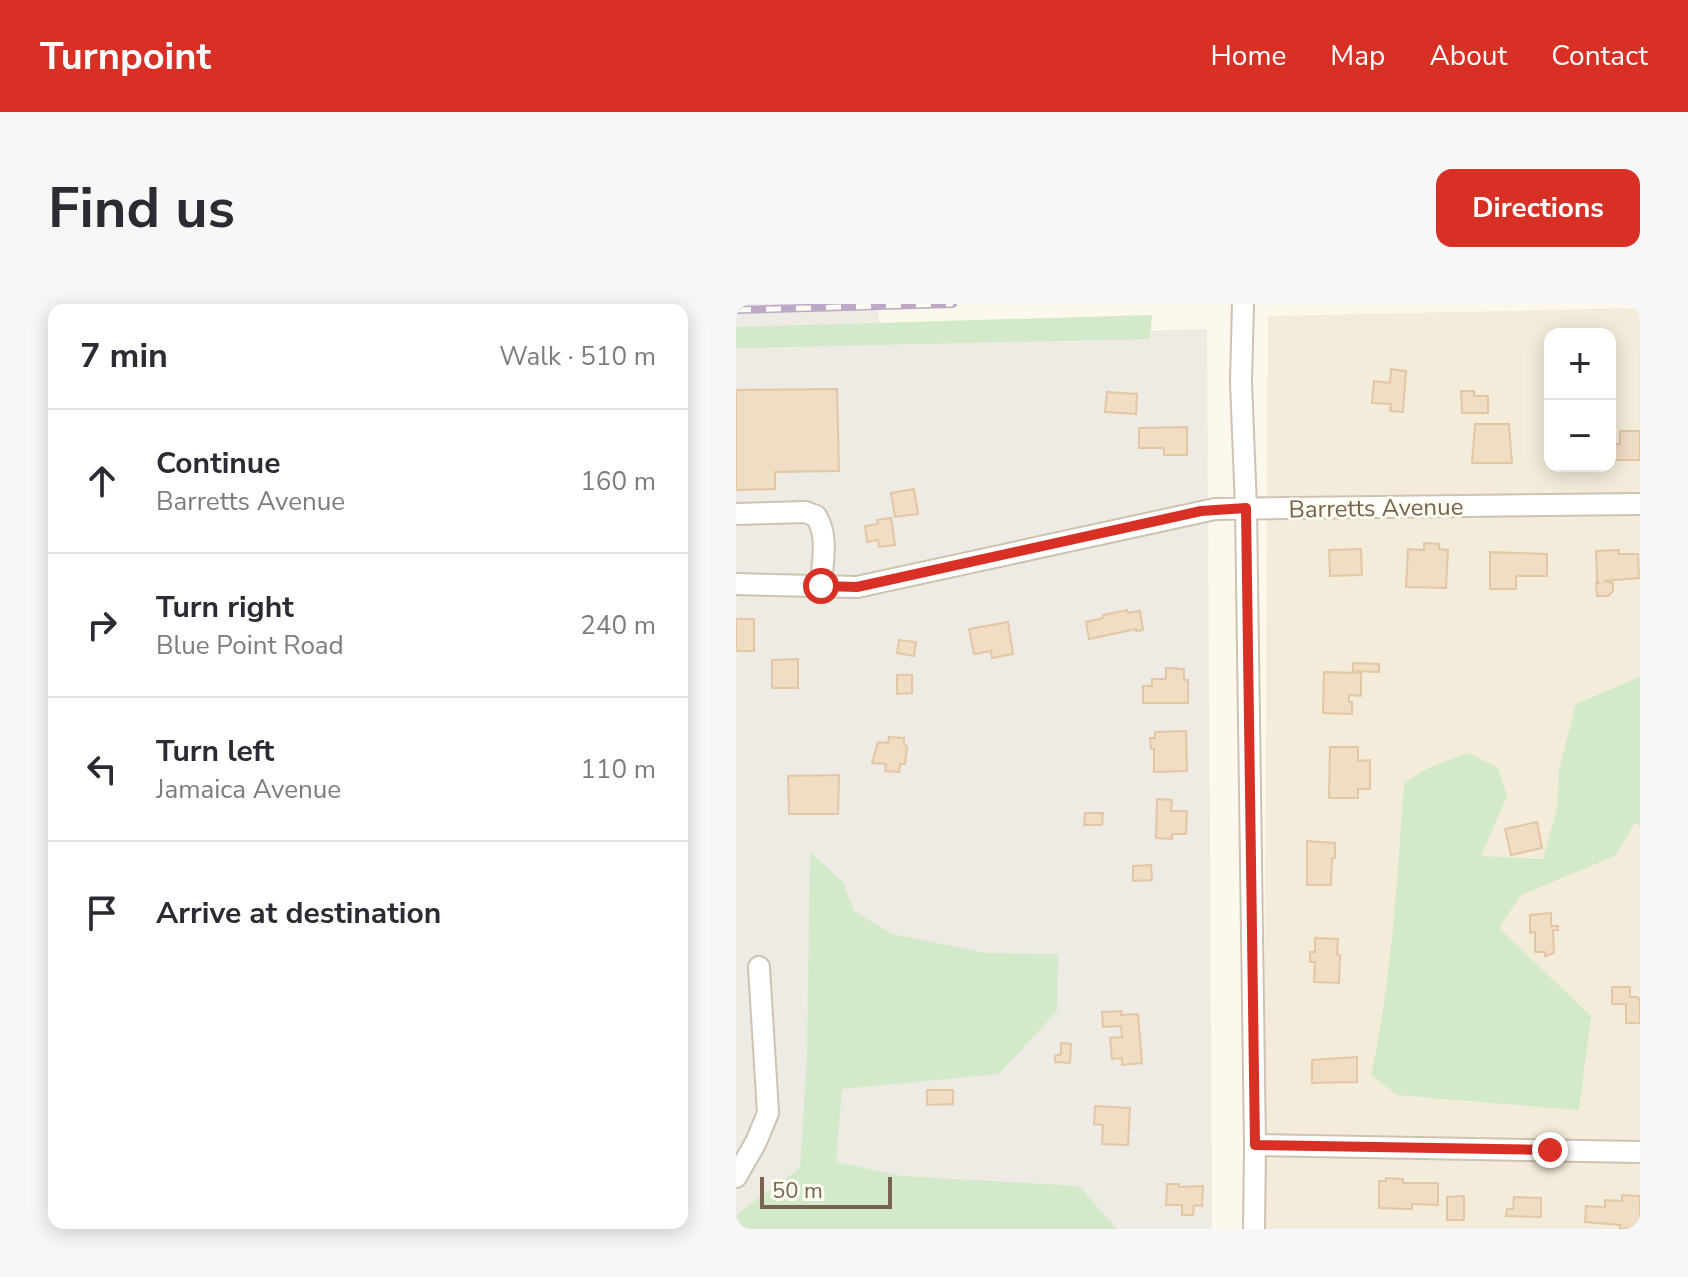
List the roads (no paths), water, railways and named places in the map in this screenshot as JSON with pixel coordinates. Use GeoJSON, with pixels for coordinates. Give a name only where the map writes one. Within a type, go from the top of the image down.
{"type":"FeatureCollection","features":[{"type":"Feature","properties":{"kind":"street"},"geometry":{"type":"LineString","coordinates":[[1243,304],[1241,382],[1246,508],[1254,1229]]}},
{"type":"Feature","properties":{"kind":"street","name":"Barretts Avenue"},"geometry":{"type":"LineString","coordinates":[[736,584],[857,587],[1201,511],[1640,504]]}},
{"type":"Feature","properties":{"kind":"street"},"geometry":{"type":"LineString","coordinates":[[736,514],[805,512],[816,516],[823,528],[824,540],[821,586]]}},
{"type":"Feature","properties":{"kind":"street"},"geometry":{"type":"LineString","coordinates":[[736,1177],[768,1113],[759,967]]}},
{"type":"Feature","properties":{"kind":"street"},"geometry":{"type":"LineString","coordinates":[[1255,1145],[1640,1152]]}},
{"type":"Feature","properties":{"kind":"railway"},"geometry":{"type":"LineString","coordinates":[[736,310],[953,304]]}}]}
